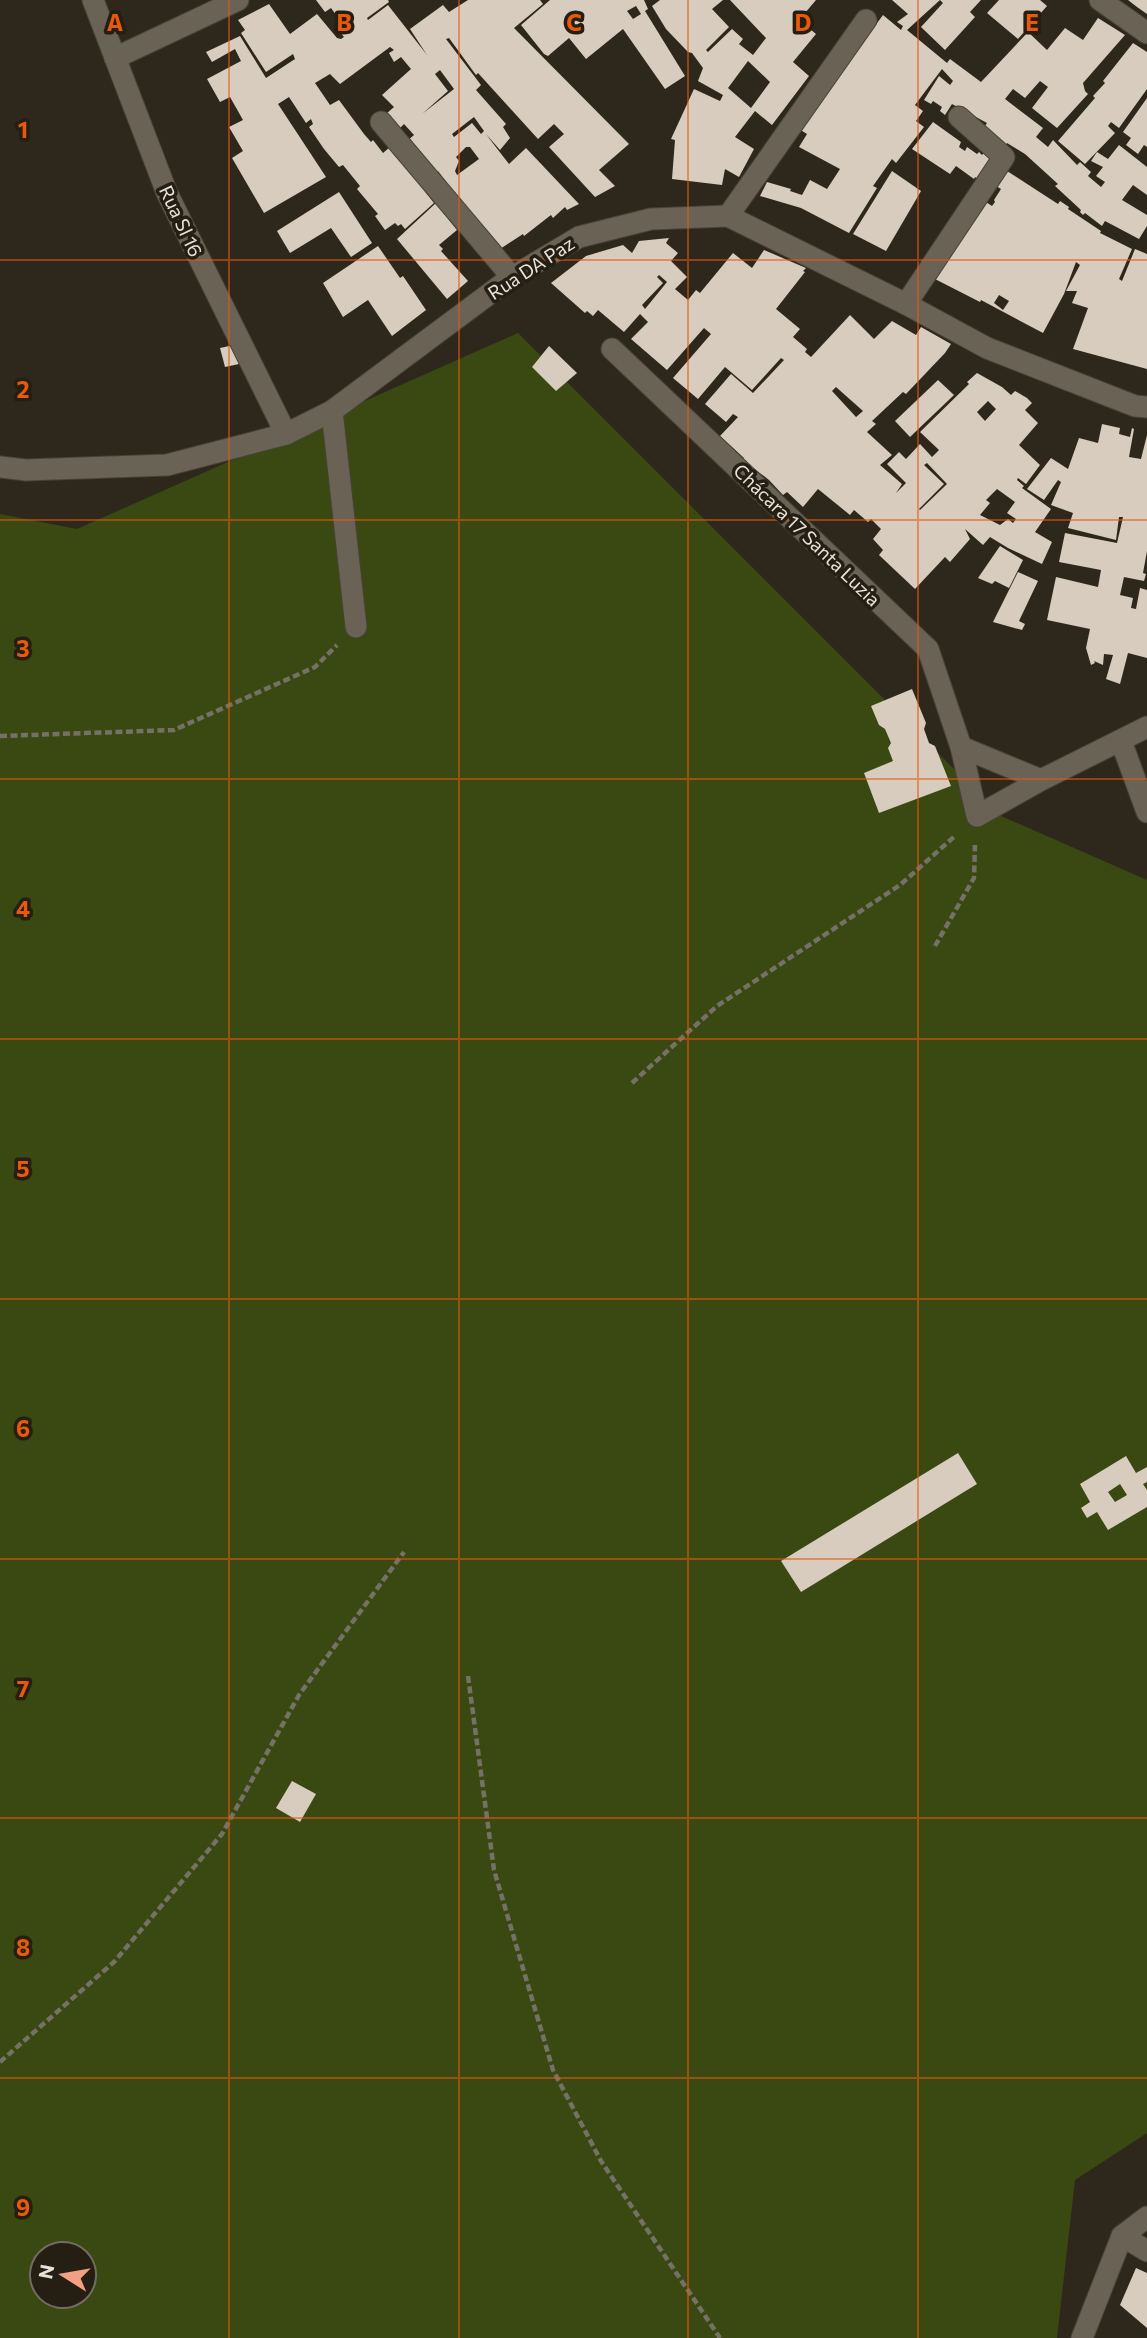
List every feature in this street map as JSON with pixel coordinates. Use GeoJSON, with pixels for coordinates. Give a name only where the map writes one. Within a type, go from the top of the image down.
{"type":"FeatureCollection","features":[{"type":"Feature","properties":{"kind":"street","name":"Rua Sl 16"},"geometry":{"type":"LineString","coordinates":[[93,0],[167,193],[286,434]]}},
{"type":"Feature","properties":{"kind":"street"},"geometry":{"type":"LineString","coordinates":[[115,58],[238,0]]}},
{"type":"Feature","properties":{"kind":"street"},"geometry":{"type":"LineString","coordinates":[[1100,0],[1147,33]]}},
{"type":"Feature","properties":{"kind":"street"},"geometry":{"type":"LineString","coordinates":[[728,216],[866,20]]}},
{"type":"Feature","properties":{"kind":"street"},"geometry":{"type":"LineString","coordinates":[[906,304],[1004,157],[959,117]]}},
{"type":"Feature","properties":{"kind":"street"},"geometry":{"type":"LineString","coordinates":[[382,122],[512,277]]}},
{"type":"Feature","properties":{"kind":"street","name":"Rua DA Paz"},"geometry":{"type":"LineString","coordinates":[[0,467],[26,470],[167,465],[286,434],[332,411],[512,277],[579,237],[651,219],[728,216],[906,304],[987,348],[1135,406],[1147,407]]}},
{"type":"Feature","properties":{"kind":"street","name":"Chácara 17 Santa Luzia"},"geometry":{"type":"LineString","coordinates":[[612,349],[928,649],[961,747],[977,816]]}},
{"type":"Feature","properties":{"kind":"street"},"geometry":{"type":"LineString","coordinates":[[332,411],[356,627]]}},
{"type":"Feature","properties":{"kind":"street"},"geometry":{"type":"LineString","coordinates":[[977,816],[1041,780],[1147,727]]}},
{"type":"Feature","properties":{"kind":"street"},"geometry":{"type":"LineString","coordinates":[[1121,741],[1147,812]]}},
{"type":"Feature","properties":{"kind":"street"},"geometry":{"type":"LineString","coordinates":[[961,747],[1041,780]]}},
{"type":"Feature","properties":{"kind":"street"},"geometry":{"type":"LineString","coordinates":[[1082,2338],[1122,2236],[1147,2217]]}},
{"type":"Feature","properties":{"kind":"street"},"geometry":{"type":"LineString","coordinates":[[1122,2236],[1147,2251]]}},
{"type":"Feature","properties":{"kind":"path"},"geometry":{"type":"LineString","coordinates":[[0,736],[174,730],[315,667],[356,627]]}},
{"type":"Feature","properties":{"kind":"path"},"geometry":{"type":"LineString","coordinates":[[935,946],[974,878],[977,816]]}},
{"type":"Feature","properties":{"kind":"path"},"geometry":{"type":"LineString","coordinates":[[632,1083],[717,1006],[900,885],[977,816]]}},
{"type":"Feature","properties":{"kind":"path"},"geometry":{"type":"LineString","coordinates":[[0,2062],[114,1962],[222,1834],[299,1695],[404,1552]]}},
{"type":"Feature","properties":{"kind":"path"},"geometry":{"type":"LineString","coordinates":[[468,1676],[494,1870],[553,2070],[601,2161],[720,2338]]}},
{"type":"Feature","properties":{"kind":"green space"},"geometry":{"type":"Polygon","coordinates":[[[518,333],[1001,816],[1147,880],[1147,2133],[1075,2180],[1057,2338],[0,2338],[0,514],[77,529],[518,333]]]}},
{"type":"Feature","properties":{"kind":"building"},"geometry":{"type":"Polygon","coordinates":[[[316,0],[388,0],[389,2],[367,18],[368,20],[388,5],[427,55],[410,29],[443,5],[449,12],[468,0],[540,0],[543,4],[514,28],[629,144],[599,170],[615,186],[595,197],[549,147],[564,134],[554,124],[538,139],[478,73],[476,75],[449,38],[446,39],[481,85],[476,90],[506,124],[503,127],[510,138],[500,150],[486,134],[509,164],[526,148],[579,204],[567,210],[565,207],[553,218],[551,215],[524,236],[523,234],[500,249],[445,184],[447,183],[438,171],[435,174],[407,141],[414,135],[404,124],[399,129],[386,114],[394,107],[382,95],[411,69],[401,57],[394,62],[389,53],[394,50],[390,47],[340,84],[330,74],[315,83],[330,105],[339,100],[364,134],[371,142],[373,140],[383,153],[390,147],[434,203],[405,229],[401,224],[398,226],[395,223],[385,230],[375,216],[378,214],[357,189],[360,186],[343,165],[339,167],[324,149],[309,127],[313,124],[311,119],[306,123],[289,97],[278,104],[326,177],[264,213],[232,158],[243,151],[229,127],[243,120],[230,97],[220,102],[207,79],[241,61],[235,49],[212,62],[206,52],[240,36],[266,78],[295,59],[293,54],[266,72],[241,33],[245,30],[238,20],[269,4],[290,34],[317,14],[337,38],[344,37],[338,30],[344,26],[331,8],[325,12],[316,0]],[[440,70],[435,74],[448,91],[422,114],[454,89],[440,70]],[[474,117],[452,134],[454,137],[472,123],[481,134],[484,131],[474,117]],[[466,147],[456,157],[459,161],[455,171],[457,175],[479,159],[470,147],[466,147]]]}},
{"type":"Feature","properties":{"kind":"building"},"geometry":{"type":"Polygon","coordinates":[[[550,0],[644,0],[648,9],[645,11],[685,76],[665,89],[623,29],[586,59],[569,38],[548,56],[544,54],[521,25],[550,0]],[[636,6],[627,11],[633,19],[641,14],[636,6]]]}},
{"type":"Feature","properties":{"kind":"building"},"geometry":{"type":"Polygon","coordinates":[[[660,0],[723,0],[712,9],[729,27],[706,50],[708,52],[732,29],[743,39],[739,44],[753,55],[766,38],[730,0],[816,0],[799,20],[816,34],[793,62],[809,76],[772,125],[755,111],[735,137],[754,149],[739,177],[725,169],[722,185],[672,179],[675,140],[671,139],[694,89],[720,101],[723,95],[698,81],[703,68],[692,53],[666,29],[652,6],[660,0]],[[748,61],[728,88],[751,108],[770,82],[748,61]]]}},
{"type":"Feature","properties":{"kind":"building"},"geometry":{"type":"Polygon","coordinates":[[[892,0],[940,0],[907,30],[947,63],[950,59],[981,82],[1028,32],[1047,50],[1065,28],[1083,40],[1098,18],[1125,35],[1083,83],[1088,94],[1057,128],[1032,108],[1048,87],[1040,81],[1025,98],[1013,89],[1005,99],[1043,128],[1036,137],[1048,147],[1053,140],[1077,165],[1080,162],[1091,172],[1088,176],[1101,187],[1105,182],[1096,176],[1103,167],[1091,161],[1097,152],[1108,159],[1119,145],[1147,167],[1147,195],[1133,185],[1122,200],[1147,215],[1147,226],[1139,239],[1105,221],[1102,226],[1085,213],[1083,215],[1055,186],[1058,184],[1025,154],[1007,143],[1004,148],[980,133],[987,123],[952,104],[945,115],[940,111],[942,107],[933,101],[931,104],[924,100],[939,76],[950,85],[953,81],[942,69],[915,105],[923,111],[916,121],[924,127],[896,163],[892,159],[873,186],[877,188],[849,233],[801,208],[760,196],[767,182],[802,195],[810,180],[827,189],[840,169],[799,147],[807,134],[799,129],[883,15],[901,30],[903,26],[897,22],[908,14],[892,0]]]}},
{"type":"Feature","properties":{"kind":"building"},"geometry":{"type":"Polygon","coordinates":[[[940,0],[981,0],[970,12],[975,17],[945,50],[921,27],[943,3],[940,0]]]}},
{"type":"Feature","properties":{"kind":"building"},"geometry":{"type":"Polygon","coordinates":[[[999,0],[1040,0],[1047,6],[1018,39],[987,13],[999,0]]]}},
{"type":"Feature","properties":{"kind":"building"},"geometry":{"type":"Polygon","coordinates":[[[1128,0],[1147,0],[1147,14],[1137,7],[1128,0]]]}},
{"type":"Feature","properties":{"kind":"building"},"geometry":{"type":"Polygon","coordinates":[[[1133,43],[1147,52],[1147,89],[1119,128],[1111,122],[1108,126],[1115,133],[1085,164],[1058,141],[1095,98],[1093,96],[1105,83],[1103,81],[1133,43]]]}},
{"type":"Feature","properties":{"kind":"building"},"geometry":{"type":"Polygon","coordinates":[[[1147,98],[1147,147],[1144,145],[1138,154],[1126,145],[1131,138],[1123,132],[1147,98]]]}},
{"type":"Feature","properties":{"kind":"building"},"geometry":{"type":"Polygon","coordinates":[[[933,122],[961,142],[959,147],[965,151],[967,147],[977,154],[984,153],[992,158],[979,180],[956,166],[950,174],[912,149],[933,122]]]}},
{"type":"Feature","properties":{"kind":"building"},"geometry":{"type":"Polygon","coordinates":[[[892,171],[921,191],[886,251],[853,234],[892,171]]]}},
{"type":"Feature","properties":{"kind":"building"},"geometry":{"type":"Polygon","coordinates":[[[1007,171],[1058,204],[1060,201],[1069,207],[1068,209],[1101,231],[1100,233],[1132,249],[1119,279],[1122,281],[1135,249],[1147,254],[1147,369],[1073,349],[1088,308],[1072,303],[1077,291],[1066,291],[1080,265],[1076,262],[1064,294],[1043,333],[933,278],[986,202],[992,206],[995,202],[1001,189],[996,186],[1007,171]],[[999,295],[994,303],[1003,310],[1009,301],[999,295]]]}},
{"type":"Feature","properties":{"kind":"building"},"geometry":{"type":"Polygon","coordinates":[[[339,192],[372,243],[351,257],[331,228],[290,253],[277,231],[339,192]]]}},
{"type":"Feature","properties":{"kind":"building"},"geometry":{"type":"Polygon","coordinates":[[[436,203],[457,230],[439,245],[443,249],[441,251],[468,281],[447,299],[397,239],[436,203]]]}},
{"type":"Feature","properties":{"kind":"building"},"geometry":{"type":"Polygon","coordinates":[[[669,238],[666,243],[678,253],[671,261],[687,277],[675,289],[688,300],[696,290],[700,293],[733,253],[752,268],[764,250],[806,268],[776,309],[800,329],[793,337],[807,349],[805,352],[811,357],[850,315],[874,339],[892,321],[916,335],[921,327],[951,344],[906,394],[903,392],[872,421],[876,424],[867,432],[892,455],[880,465],[902,484],[896,493],[906,483],[887,464],[899,452],[906,459],[920,444],[932,457],[939,450],[920,432],[977,373],[1011,395],[1015,391],[1027,398],[1032,403],[1025,410],[1038,423],[1019,445],[1040,465],[1026,484],[1018,478],[1017,480],[1024,486],[1022,488],[1051,509],[1035,532],[1052,542],[1042,564],[990,537],[983,545],[965,529],[970,539],[950,562],[945,557],[915,589],[879,555],[883,550],[873,539],[881,529],[871,519],[868,522],[854,510],[850,515],[818,489],[803,507],[787,492],[783,495],[720,436],[738,417],[733,414],[726,422],[705,404],[731,374],[753,393],[784,360],[781,358],[752,390],[725,367],[698,399],[673,378],[711,334],[704,328],[667,370],[631,339],[648,322],[640,314],[624,332],[598,310],[593,316],[587,311],[585,313],[551,283],[586,256],[623,245],[632,253],[639,241],[669,238]],[[659,275],[657,277],[663,283],[642,305],[645,309],[667,282],[659,275]],[[836,387],[832,391],[856,417],[863,411],[836,387]],[[988,401],[977,412],[985,421],[996,409],[988,401]],[[927,463],[924,465],[944,484],[920,510],[947,484],[927,463]],[[997,489],[986,500],[990,503],[980,515],[1000,525],[1008,519],[1013,523],[1016,519],[1007,513],[1015,502],[997,489]]]}},
{"type":"Feature","properties":{"kind":"building"},"geometry":{"type":"Polygon","coordinates":[[[378,246],[426,310],[392,336],[368,300],[343,317],[323,283],[378,246]]]}},
{"type":"Feature","properties":{"kind":"building"},"geometry":{"type":"Polygon","coordinates":[[[234,345],[239,364],[225,367],[220,348],[234,345]]]}},
{"type":"Feature","properties":{"kind":"building"},"geometry":{"type":"Polygon","coordinates":[[[549,346],[577,373],[556,391],[532,367],[549,346]]]}},
{"type":"Feature","properties":{"kind":"building"},"geometry":{"type":"Polygon","coordinates":[[[938,380],[954,395],[910,437],[895,421],[938,380]]]}},
{"type":"Feature","properties":{"kind":"building"},"geometry":{"type":"Polygon","coordinates":[[[1102,424],[1120,428],[1119,434],[1130,437],[1132,428],[1134,429],[1129,457],[1141,459],[1147,435],[1147,551],[1143,573],[1146,574],[1144,581],[1124,577],[1120,595],[1133,598],[1131,608],[1136,609],[1140,588],[1147,590],[1147,658],[1128,653],[1120,684],[1106,679],[1113,655],[1104,654],[1103,665],[1094,661],[1091,665],[1086,648],[1090,629],[1047,620],[1056,577],[1098,587],[1101,570],[1059,562],[1065,533],[1117,543],[1123,517],[1119,517],[1116,540],[1068,528],[1073,513],[1051,505],[1061,482],[1058,480],[1044,500],[1027,489],[1051,458],[1068,469],[1079,438],[1098,443],[1102,424]]]}},
{"type":"Feature","properties":{"kind":"building"},"geometry":{"type":"Polygon","coordinates":[[[1000,546],[1023,560],[1009,588],[995,581],[992,584],[978,578],[1000,546]]]}},
{"type":"Feature","properties":{"kind":"building"},"geometry":{"type":"Polygon","coordinates":[[[1018,572],[1038,581],[1019,621],[1025,624],[1022,630],[993,622],[1018,572]]]}},
{"type":"Feature","properties":{"kind":"building"},"geometry":{"type":"Polygon","coordinates":[[[912,689],[926,723],[924,729],[929,743],[935,746],[951,786],[879,813],[864,773],[893,761],[888,748],[891,743],[871,706],[912,689]]]}},
{"type":"Feature","properties":{"kind":"building"},"geometry":{"type":"Polygon","coordinates":[[[958,1453],[977,1484],[801,1592],[781,1561],[958,1453]]]}},
{"type":"Feature","properties":{"kind":"building"},"geometry":{"type":"Polygon","coordinates":[[[1126,1456],[1136,1473],[1147,1467],[1147,1482],[1143,1484],[1147,1490],[1147,1507],[1108,1530],[1097,1512],[1087,1518],[1081,1508],[1090,1502],[1080,1484],[1126,1456]],[[1120,1484],[1108,1492],[1115,1502],[1127,1495],[1120,1484]]]}},
{"type":"Feature","properties":{"kind":"building"},"geometry":{"type":"Polygon","coordinates":[[[292,1781],[316,1794],[300,1822],[276,1808],[292,1781]]]}},
{"type":"Feature","properties":{"kind":"building"},"geometry":{"type":"Polygon","coordinates":[[[1136,2268],[1147,2273],[1147,2328],[1120,2305],[1136,2268]]]}}]}
